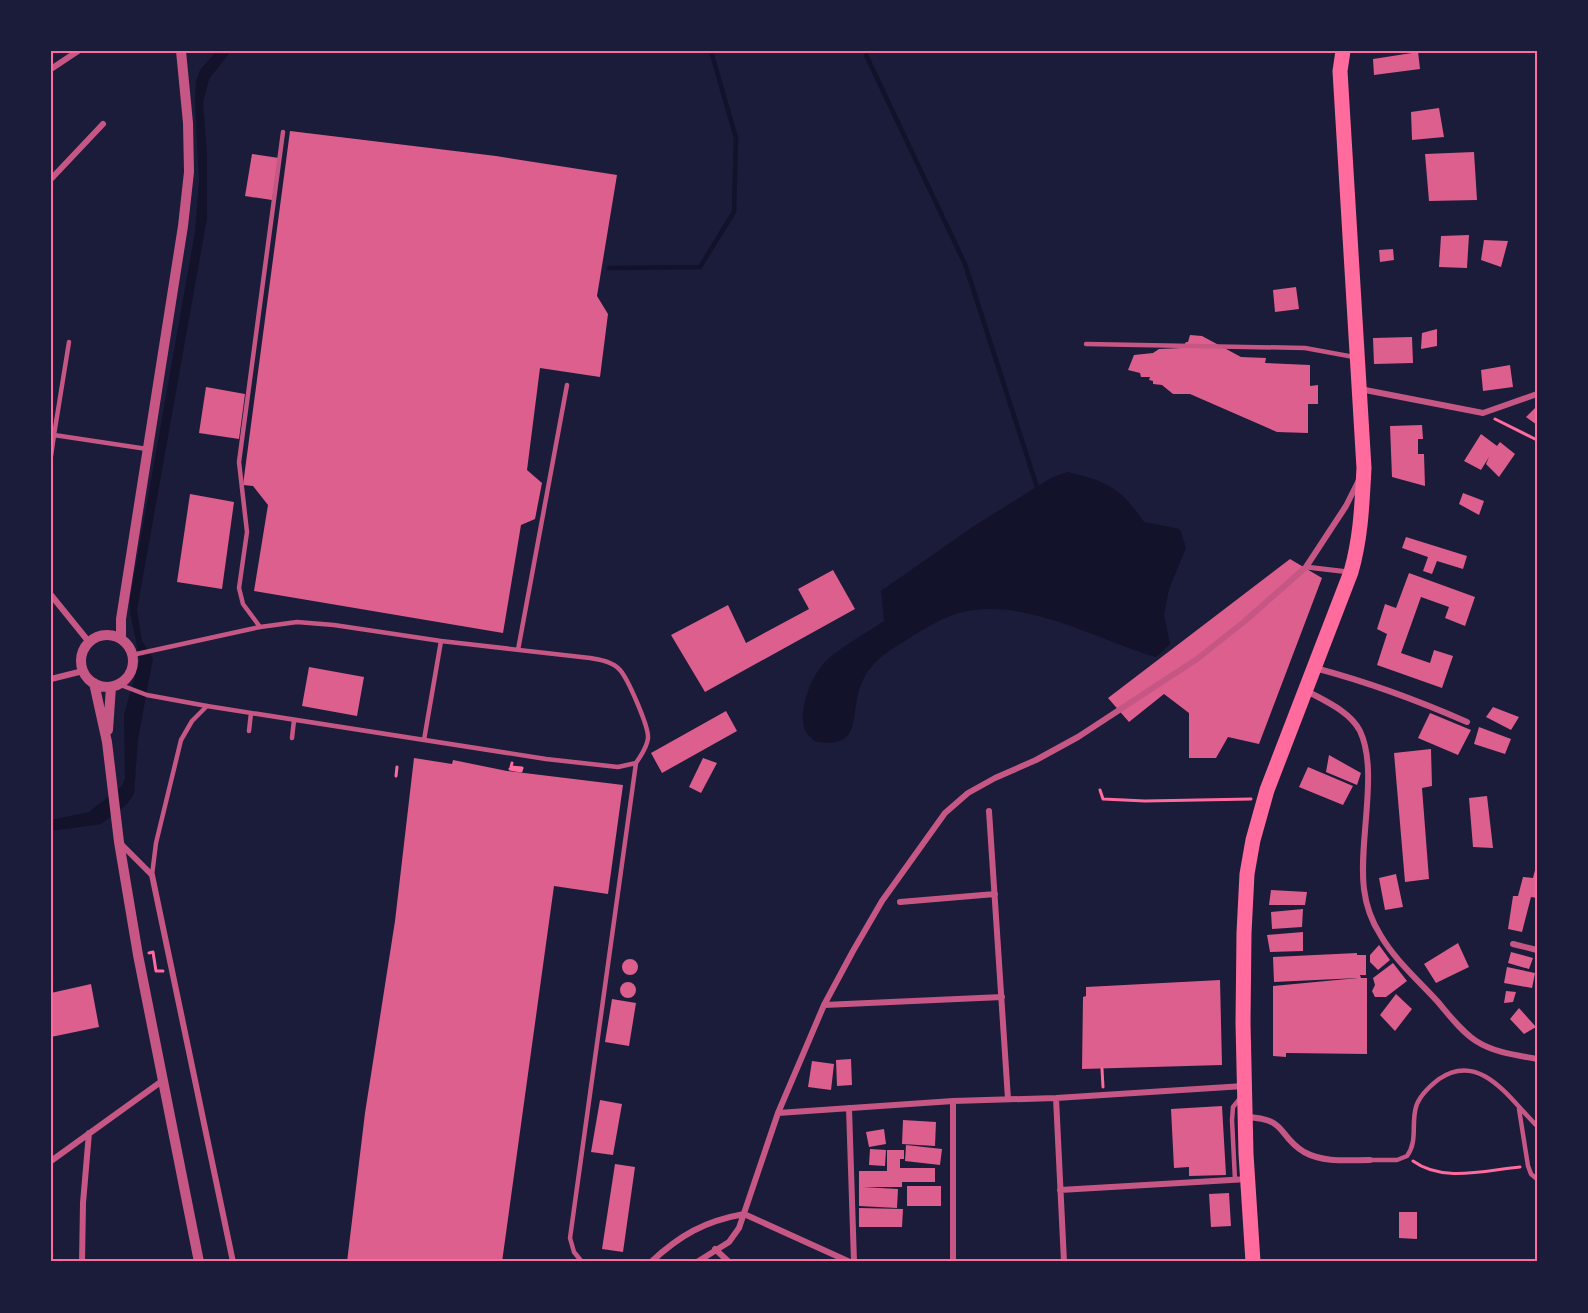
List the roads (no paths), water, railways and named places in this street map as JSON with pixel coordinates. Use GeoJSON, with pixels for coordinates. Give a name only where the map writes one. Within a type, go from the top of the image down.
{"type":"FeatureCollection","features":[{"type":"Feature","properties":{"kind":"main road"},"geometry":{"type":"LineString","coordinates":[[1332,51],[1340,71]]}},
{"type":"Feature","properties":{"kind":"main road"},"geometry":{"type":"LineString","coordinates":[[1253,1262],[1242,1180],[1245,1117],[1244,933],[1247,874],[1264,799],[1351,572],[1358,550],[1362,524],[1364,468],[1340,71],[1343,51]]}},
{"type":"Feature","properties":{"kind":"street"},"geometry":{"type":"LineString","coordinates":[[51,69],[78,51]]}},
{"type":"Feature","properties":{"kind":"street"},"geometry":{"type":"LineString","coordinates":[[121,639],[121,619],[183,226],[189,172],[188,123],[181,51]]}},
{"type":"Feature","properties":{"kind":"street"},"geometry":{"type":"LineString","coordinates":[[51,179],[103,124]]}},
{"type":"Feature","properties":{"kind":"street"},"geometry":{"type":"LineString","coordinates":[[1359,389],[1483,413],[1537,394]]}},
{"type":"Feature","properties":{"kind":"street"},"geometry":{"type":"LineString","coordinates":[[697,1262],[729,1242],[739,1228],[778,1113],[825,1005],[872,916],[945,813],[968,793],[1078,737],[1197,659],[1245,621],[1306,567],[1346,506],[1364,468]]}},
{"type":"Feature","properties":{"kind":"street"},"geometry":{"type":"LineString","coordinates":[[1306,567],[1351,572]]}},
{"type":"Feature","properties":{"kind":"street"},"geometry":{"type":"LineString","coordinates":[[51,595],[89,642]]}},
{"type":"Feature","properties":{"kind":"street"},"geometry":{"type":"LineString","coordinates":[[109,635],[121,619]]}},
{"type":"Feature","properties":{"kind":"street"},"geometry":{"type":"LineString","coordinates":[[107,742],[115,686],[130,672],[135,655],[121,639],[109,635],[96,637],[89,642],[82,655],[83,670],[87,678],[98,686],[115,686]]}},
{"type":"Feature","properties":{"kind":"street"},"geometry":{"type":"LineString","coordinates":[[1314,667],[1413,698],[1467,722]]}},
{"type":"Feature","properties":{"kind":"street"},"geometry":{"type":"LineString","coordinates":[[51,679],[83,670]]}},
{"type":"Feature","properties":{"kind":"street"},"geometry":{"type":"LineString","coordinates":[[94,683],[107,742],[119,842],[162,1081],[200,1262]]}},
{"type":"Feature","properties":{"kind":"street"},"geometry":{"type":"LineString","coordinates":[[1305,689],[1341,710],[1359,728],[1365,746],[1368,767],[1362,863],[1364,890],[1370,915],[1382,938],[1474,1040],[1490,1049],[1537,1059]]}},
{"type":"Feature","properties":{"kind":"street"},"geometry":{"type":"LineString","coordinates":[[989,811],[1008,1099]]}},
{"type":"Feature","properties":{"kind":"street"},"geometry":{"type":"LineString","coordinates":[[119,842],[152,875],[233,1262]]}},
{"type":"Feature","properties":{"kind":"street"},"geometry":{"type":"LineString","coordinates":[[900,902],[995,894]]}},
{"type":"Feature","properties":{"kind":"street"},"geometry":{"type":"LineString","coordinates":[[1513,944],[1537,950]]}},
{"type":"Feature","properties":{"kind":"street"},"geometry":{"type":"LineString","coordinates":[[825,1005],[1002,997]]}},
{"type":"Feature","properties":{"kind":"street"},"geometry":{"type":"LineString","coordinates":[[51,1161],[162,1081]]}},
{"type":"Feature","properties":{"kind":"street"},"geometry":{"type":"LineString","coordinates":[[778,1113],[953,1101],[1244,1090]]}},
{"type":"Feature","properties":{"kind":"street"},"geometry":{"type":"LineString","coordinates":[[1056,1098],[1064,1262]]}},
{"type":"Feature","properties":{"kind":"street"},"geometry":{"type":"LineString","coordinates":[[953,1101],[953,1262]]}},
{"type":"Feature","properties":{"kind":"street"},"geometry":{"type":"LineString","coordinates":[[651,1262],[666,1248],[695,1229],[720,1218],[744,1214],[852,1262],[849,1108]]}},
{"type":"Feature","properties":{"kind":"street"},"geometry":{"type":"LineString","coordinates":[[1245,1117],[1273,1121],[1281,1127],[1296,1146],[1314,1156],[1329,1160],[1370,1160]]}},
{"type":"Feature","properties":{"kind":"street"},"geometry":{"type":"LineString","coordinates":[[82,1262],[83,1203],[89,1133]]}},
{"type":"Feature","properties":{"kind":"street"},"geometry":{"type":"LineString","coordinates":[[1060,1190],[1242,1180]]}},
{"type":"Feature","properties":{"kind":"street"},"geometry":{"type":"LineString","coordinates":[[715,1249],[729,1262]]}},
{"type":"Feature","properties":{"kind":"lane"},"geometry":{"type":"LineString","coordinates":[[260,627],[246,609],[239,588],[247,532],[238,462],[283,132]]}},
{"type":"Feature","properties":{"kind":"lane"},"geometry":{"type":"LineString","coordinates":[[51,456],[69,342]]}},
{"type":"Feature","properties":{"kind":"lane"},"geometry":{"type":"LineString","coordinates":[[1086,344],[1305,348],[1357,358]]}},
{"type":"Feature","properties":{"kind":"lane"},"geometry":{"type":"LineString","coordinates":[[518,650],[567,385]]}},
{"type":"Feature","properties":{"kind":"lane"},"geometry":{"type":"LineString","coordinates":[[54,435],[147,449]]}},
{"type":"Feature","properties":{"kind":"lane"},"geometry":{"type":"LineString","coordinates":[[135,655],[281,623],[314,623],[441,641],[590,658],[606,661],[620,670],[639,708],[648,737],[645,750],[636,763],[570,1238],[574,1252],[582,1262]]}},
{"type":"Feature","properties":{"kind":"lane"},"geometry":{"type":"LineString","coordinates":[[424,740],[441,641]]}},
{"type":"Feature","properties":{"kind":"lane"},"geometry":{"type":"LineString","coordinates":[[115,686],[147,695],[207,706],[546,759],[618,767],[636,763]]}},
{"type":"Feature","properties":{"kind":"lane"},"geometry":{"type":"LineString","coordinates":[[152,875],[156,843],[181,740],[192,721],[207,706]]}},
{"type":"Feature","properties":{"kind":"lane"},"geometry":{"type":"LineString","coordinates":[[249,731],[251,713]]}},
{"type":"Feature","properties":{"kind":"lane"},"geometry":{"type":"LineString","coordinates":[[292,738],[294,720]]}},
{"type":"Feature","properties":{"kind":"lane"},"geometry":{"type":"LineString","coordinates":[[1370,1160],[1397,1160],[1407,1156],[1414,1142],[1417,1105],[1432,1085],[1455,1071],[1470,1071],[1488,1077],[1537,1126]]}},
{"type":"Feature","properties":{"kind":"lane"},"geometry":{"type":"LineString","coordinates":[[1242,1180],[1232,1120],[1233,1107],[1244,1090]]}},
{"type":"Feature","properties":{"kind":"lane"},"geometry":{"type":"LineString","coordinates":[[1519,1109],[1528,1167],[1537,1179]]}},
{"type":"Feature","properties":{"kind":"waterway"},"geometry":{"type":"LineString","coordinates":[[609,268],[700,267],[734,212],[736,138],[711,51]]}},
{"type":"Feature","properties":{"kind":"waterway"},"geometry":{"type":"LineString","coordinates":[[867,51],[866,55],[965,264],[1037,487]]}}]}
